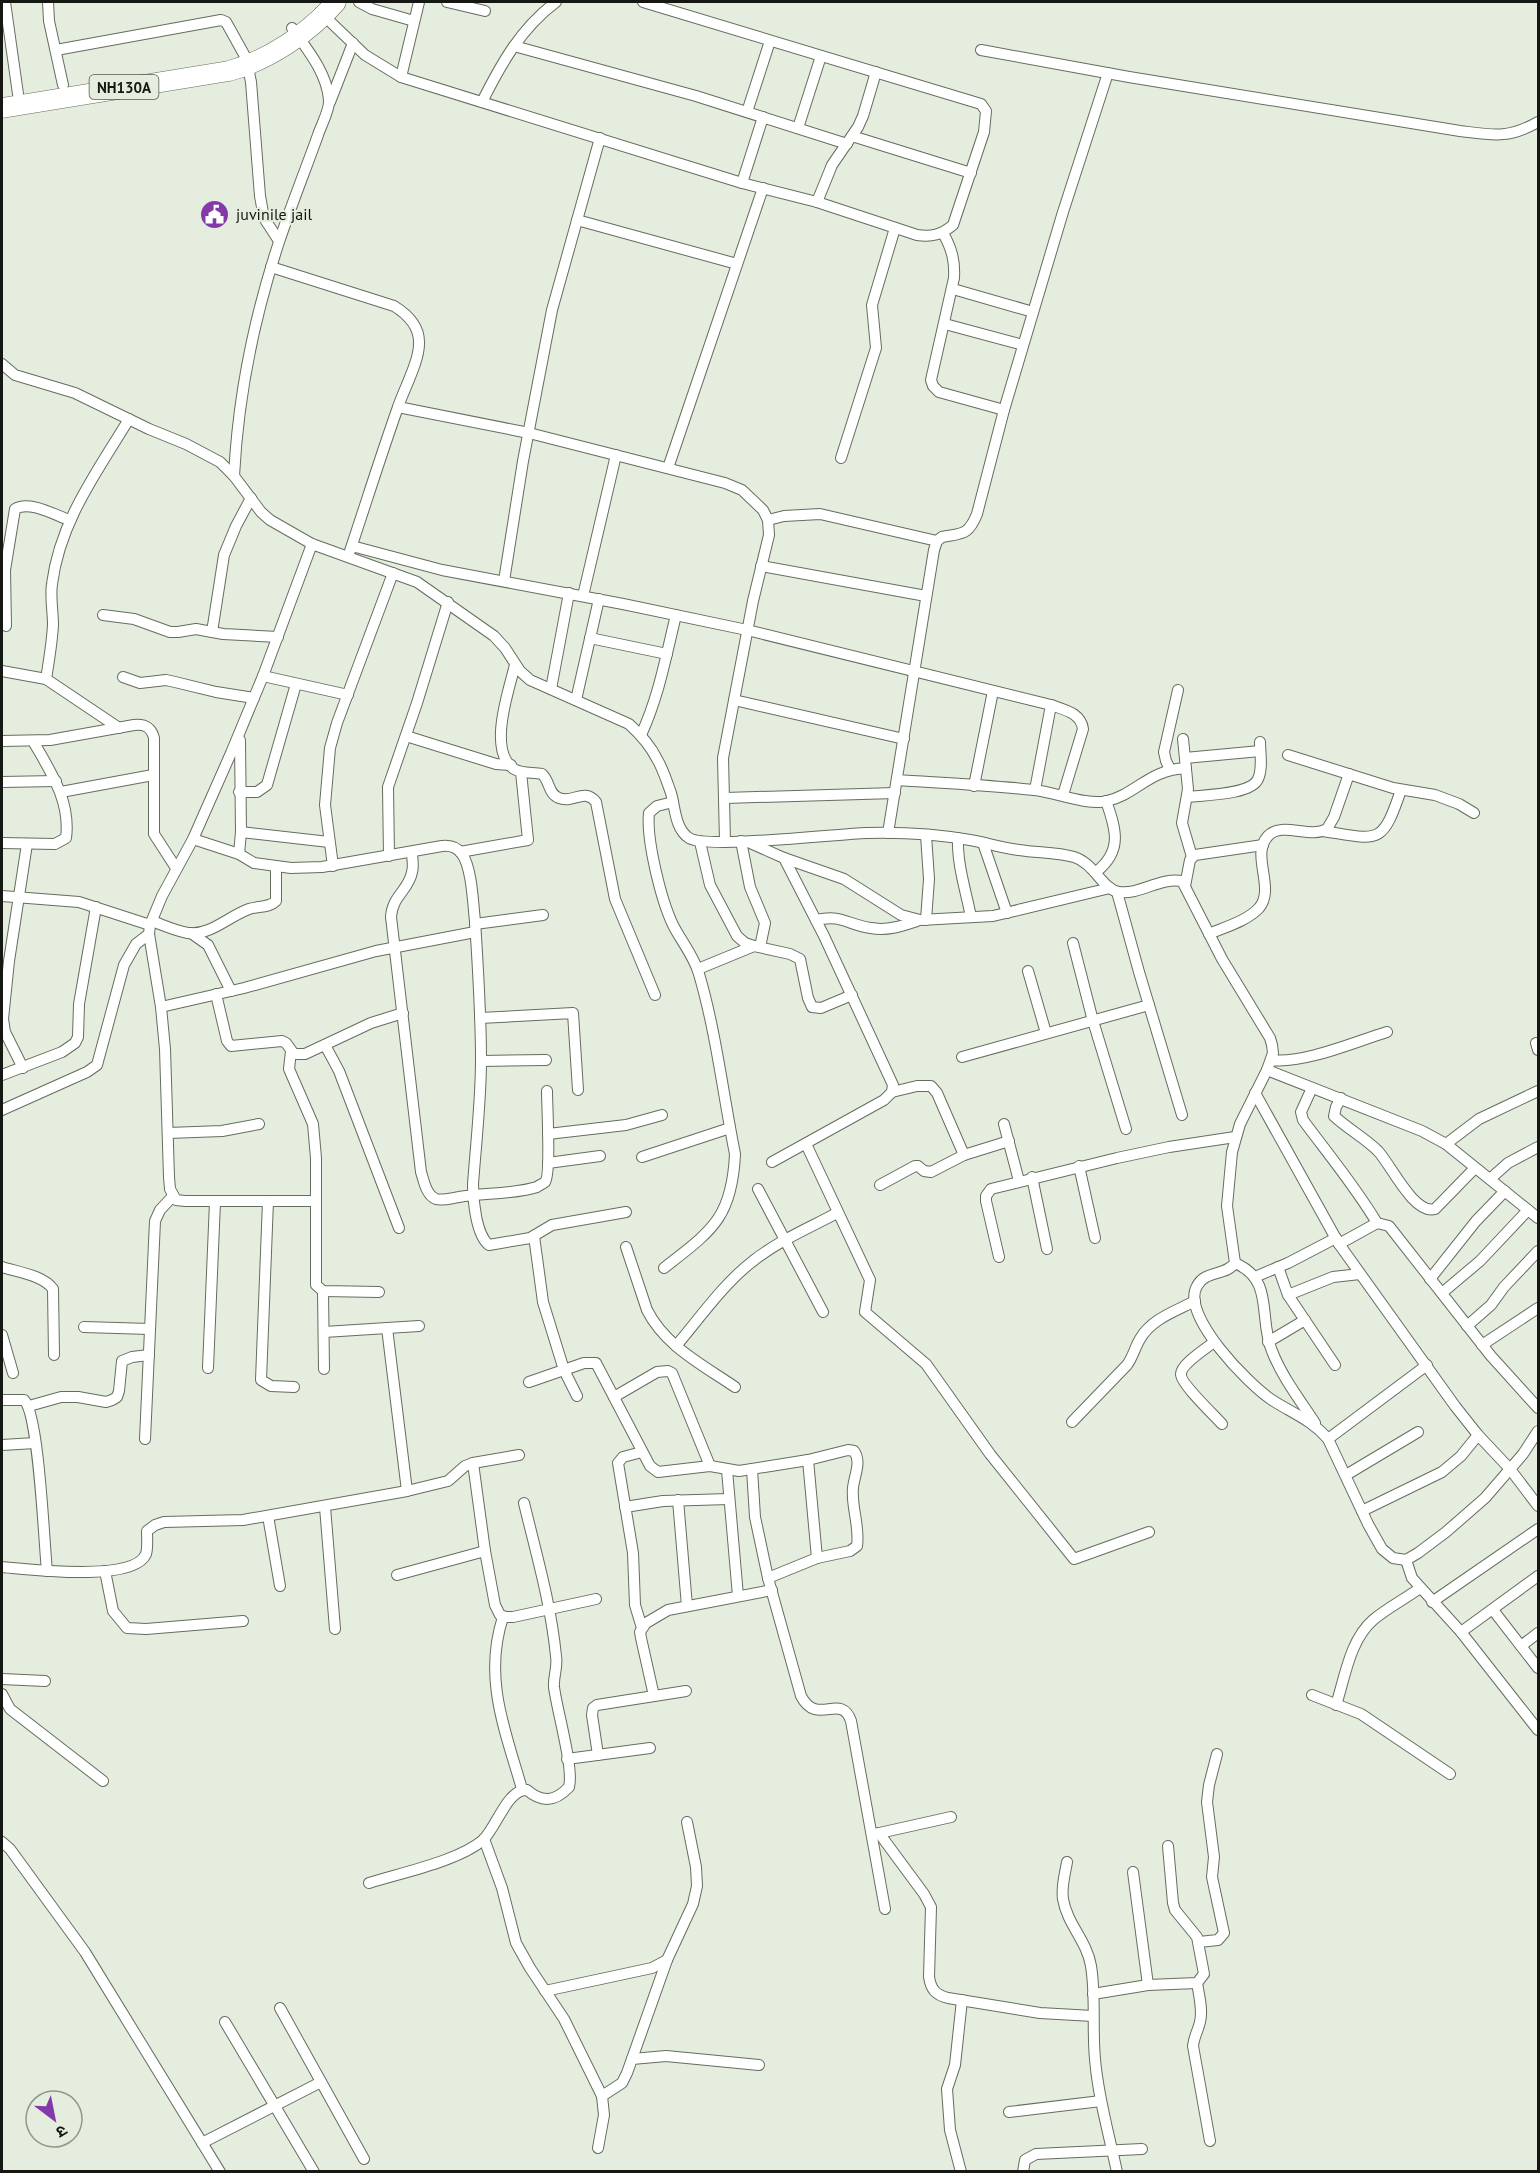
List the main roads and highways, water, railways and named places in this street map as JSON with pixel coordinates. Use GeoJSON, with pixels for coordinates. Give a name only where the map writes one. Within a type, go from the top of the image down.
{"type":"FeatureCollection","features":[{"type":"Feature","properties":{"kind":"highway","name":"NH130A"},"geometry":{"type":"LineString","coordinates":[[2,108],[229,71],[295,32],[325,7]]}},
{"type":"Feature","properties":{"kind":"highway","name":"NH130A"},"geometry":{"type":"LineString","coordinates":[[10,95],[246,62]]}},
{"type":"Feature","properties":{"kind":"place","name":"juvinile jail"},"geometry":{"type":"Point","coordinates":[215,214]}}]}
